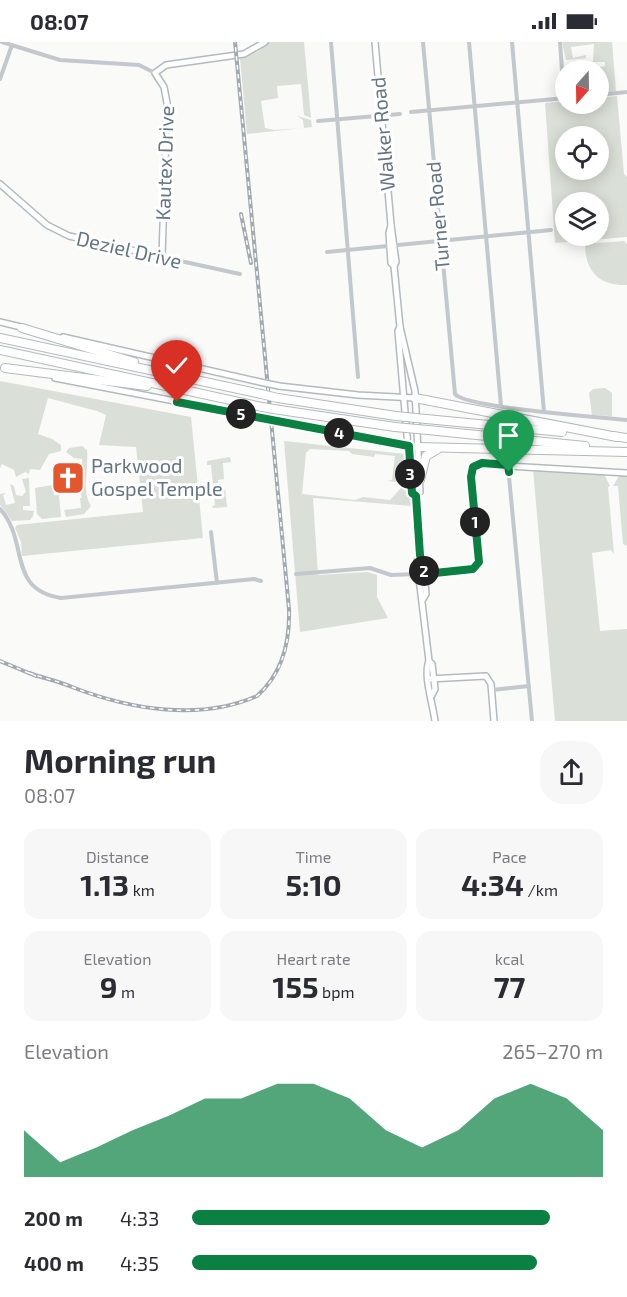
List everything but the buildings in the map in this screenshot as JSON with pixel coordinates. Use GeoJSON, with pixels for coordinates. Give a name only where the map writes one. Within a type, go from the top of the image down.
{"type":"FeatureCollection","features":[{"type":"Feature","properties":{"kind":"highway"},"geometry":{"type":"LineString","coordinates":[[22,328],[178,376]]}},
{"type":"Feature","properties":{"kind":"highway"},"geometry":{"type":"LineString","coordinates":[[0,338],[278,398],[396,416],[627,438]]}},
{"type":"Feature","properties":{"kind":"highway"},"geometry":{"type":"LineString","coordinates":[[0,350],[190,393],[280,410],[395,427],[627,451]]}},
{"type":"Feature","properties":{"kind":"highway"},"geometry":{"type":"LineString","coordinates":[[3,368],[190,393]]}},
{"type":"Feature","properties":{"kind":"highway"},"geometry":{"type":"LineString","coordinates":[[415,398],[617,437]]}},
{"type":"Feature","properties":{"kind":"highway"},"geometry":{"type":"LineString","coordinates":[[419,447],[627,451]]}},
{"type":"Feature","properties":{"kind":"highway"},"geometry":{"type":"LineString","coordinates":[[420,480],[428,452],[458,447]]}},
{"type":"Feature","properties":{"kind":"main road"},"geometry":{"type":"LineString","coordinates":[[155,73],[166,65],[244,54],[265,42]]}},
{"type":"Feature","properties":{"kind":"main road","name":"Walker Road"},"geometry":{"type":"LineString","coordinates":[[375,42],[391,225],[388,233],[392,246],[391,262],[394,266],[400,327],[415,398],[420,480],[420,492],[416,496]]}},
{"type":"Feature","properties":{"kind":"main road","name":"Kautex Drive"},"geometry":{"type":"LineString","coordinates":[[155,73],[164,87],[167,103],[162,258]]}},
{"type":"Feature","properties":{"kind":"main road","name":"Deziel Drive"},"geometry":{"type":"LineString","coordinates":[[0,184],[47,225],[69,236],[162,258]]}},
{"type":"Feature","properties":{"kind":"main road"},"geometry":{"type":"LineString","coordinates":[[0,322],[279,386],[415,398]]}},
{"type":"Feature","properties":{"kind":"main road","name":"Walker Road"},"geometry":{"type":"LineString","coordinates":[[400,327],[398,332],[412,493],[416,496],[420,555],[417,561],[421,574],[420,595],[423,599],[429,661],[432,664],[435,721]]}},
{"type":"Feature","properties":{"kind":"main road"},"geometry":{"type":"LineString","coordinates":[[3,368],[419,447]]}},
{"type":"Feature","properties":{"kind":"main road"},"geometry":{"type":"LineString","coordinates":[[421,574],[473,569],[479,562],[471,477],[473,467],[482,463],[627,473]]}},
{"type":"Feature","properties":{"kind":"main road"},"geometry":{"type":"LineString","coordinates":[[431,679],[482,674],[490,679],[494,721]]}},
{"type":"Feature","properties":{"kind":"street"},"geometry":{"type":"LineString","coordinates":[[4,42],[60,60],[131,64],[155,73]]}},
{"type":"Feature","properties":{"kind":"street"},"geometry":{"type":"LineString","coordinates":[[331,42],[358,377]]}},
{"type":"Feature","properties":{"kind":"street","name":"Turner Road"},"geometry":{"type":"LineString","coordinates":[[423,42],[453,390],[460,399],[501,406]]}},
{"type":"Feature","properties":{"kind":"street"},"geometry":{"type":"LineString","coordinates":[[469,42],[501,406],[627,420]]}},
{"type":"Feature","properties":{"kind":"street"},"geometry":{"type":"LineString","coordinates":[[512,42],[544,412]]}},
{"type":"Feature","properties":{"kind":"street"},"geometry":{"type":"LineString","coordinates":[[560,42],[562,60]]}},
{"type":"Feature","properties":{"kind":"street"},"geometry":{"type":"LineString","coordinates":[[0,79],[12,45]]}},
{"type":"Feature","properties":{"kind":"street"},"geometry":{"type":"LineString","coordinates":[[609,94],[627,92]]}},
{"type":"Feature","properties":{"kind":"street"},"geometry":{"type":"LineString","coordinates":[[411,112],[555,99]]}},
{"type":"Feature","properties":{"kind":"street"},"geometry":{"type":"LineString","coordinates":[[318,121],[400,114]]}},
{"type":"Feature","properties":{"kind":"street"},"geometry":{"type":"LineString","coordinates":[[327,252],[529,234],[551,230]]}},
{"type":"Feature","properties":{"kind":"street","name":"Deziel Drive"},"geometry":{"type":"LineString","coordinates":[[162,258],[240,274]]}},
{"type":"Feature","properties":{"kind":"street"},"geometry":{"type":"LineString","coordinates":[[508,465],[532,721]]}},
{"type":"Feature","properties":{"kind":"street"},"geometry":{"type":"LineString","coordinates":[[0,509],[15,533],[23,573],[30,584],[48,596],[65,598],[217,583],[261,581]]}},
{"type":"Feature","properties":{"kind":"street"},"geometry":{"type":"LineString","coordinates":[[211,532],[217,583]]}},
{"type":"Feature","properties":{"kind":"street"},"geometry":{"type":"LineString","coordinates":[[296,574],[370,568],[391,575],[421,574]]}},
{"type":"Feature","properties":{"kind":"street"},"geometry":{"type":"LineString","coordinates":[[492,690],[529,686]]}},
{"type":"Feature","properties":{"kind":"shaded area"},"geometry":{"type":"Polygon","coordinates":[[[269,42],[304,42],[311,118],[304,115],[301,84],[277,86],[278,98],[261,101],[265,128],[274,130],[301,128],[247,134],[240,58],[257,52],[269,42]]]}},
{"type":"Feature","properties":{"kind":"shaded area"},"geometry":{"type":"Polygon","coordinates":[[[562,42],[612,42],[616,91],[609,92],[609,60],[593,60],[594,44],[571,47],[573,58],[586,55],[586,58],[566,60],[562,42]]]}},
{"type":"Feature","properties":{"kind":"shaded area"},"geometry":{"type":"Polygon","coordinates":[[[617,96],[624,174],[627,177],[627,237],[609,238],[609,192],[555,192],[555,243],[545,103],[555,102],[555,114],[609,114],[609,97],[617,96]]]}},
{"type":"Feature","properties":{"kind":"shaded area"},"geometry":{"type":"Polygon","coordinates":[[[297,116],[311,120],[312,127],[304,128],[303,120],[297,116]]]}},
{"type":"Feature","properties":{"kind":"shaded area"},"geometry":{"type":"Polygon","coordinates":[[[624,241],[627,244],[627,285],[609,283],[591,270],[585,246],[609,246],[609,242],[624,241]]]}},
{"type":"Feature","properties":{"kind":"shaded area"},"geometry":{"type":"Polygon","coordinates":[[[0,381],[191,417],[203,538],[22,556],[21,542],[15,528],[17,525],[143,512],[136,447],[99,445],[106,415],[48,398],[38,434],[61,445],[61,451],[49,454],[40,470],[30,469],[29,474],[25,472],[16,477],[14,470],[2,464],[0,468],[0,381]]]}},
{"type":"Feature","properties":{"kind":"shaded area"},"geometry":{"type":"Polygon","coordinates":[[[605,388],[612,393],[612,416],[592,415],[589,393],[593,389],[605,388]]]}},
{"type":"Feature","properties":{"kind":"shaded area"},"geometry":{"type":"Polygon","coordinates":[[[284,441],[405,454],[408,483],[387,481],[392,480],[395,456],[375,454],[374,457],[352,454],[349,451],[310,449],[306,453],[302,494],[355,500],[363,497],[390,500],[401,488],[410,494],[412,506],[313,498],[318,575],[368,572],[377,575],[377,597],[388,618],[300,632],[284,441]]]}},
{"type":"Feature","properties":{"kind":"shaded area"},"geometry":{"type":"Polygon","coordinates":[[[82,446],[87,450],[86,493],[91,506],[84,514],[66,517],[64,510],[81,508],[80,489],[84,486],[79,468],[82,465],[82,459],[74,458],[66,452],[69,448],[82,446]]]}},
{"type":"Feature","properties":{"kind":"shaded area"},"geometry":{"type":"Polygon","coordinates":[[[230,457],[231,462],[223,463],[224,479],[218,480],[219,488],[225,488],[227,507],[213,508],[212,506],[215,505],[211,465],[207,465],[207,461],[230,457]]]}},
{"type":"Feature","properties":{"kind":"shaded area"},"geometry":{"type":"Polygon","coordinates":[[[533,469],[604,474],[610,486],[608,487],[614,554],[611,550],[592,553],[600,631],[627,629],[627,721],[555,721],[533,469]]]}},
{"type":"Feature","properties":{"kind":"shaded area"},"geometry":{"type":"Polygon","coordinates":[[[619,476],[627,476],[627,546],[623,544],[618,486],[613,486],[619,476]]]}},
{"type":"Feature","properties":{"kind":"shaded area"},"geometry":{"type":"Polygon","coordinates":[[[29,478],[30,506],[23,506],[23,510],[34,511],[33,516],[30,520],[12,521],[0,505],[0,494],[6,493],[3,495],[6,505],[15,503],[10,484],[14,486],[16,495],[22,496],[26,492],[22,479],[29,478]]]}},
{"type":"Feature","properties":{"kind":"shaded area"},"geometry":{"type":"Polygon","coordinates":[[[52,485],[54,495],[59,495],[61,517],[42,519],[37,514],[35,488],[52,485]]]}},
{"type":"Feature","properties":{"kind":"railway"},"geometry":{"type":"LineString","coordinates":[[29,673],[118,702],[166,710],[189,710],[235,704],[257,696],[273,677],[283,656],[288,633],[289,609],[235,42]]}},
{"type":"Feature","properties":{"kind":"railway"},"geometry":{"type":"LineString","coordinates":[[241,214],[251,263]]}},
{"type":"Feature","properties":{"kind":"railway"},"geometry":{"type":"LineString","coordinates":[[0,661],[36,676]]}},
{"type":"Feature","properties":{"kind":"place","name":"Parkwood Gospel Temple"},"geometry":{"type":"Point","coordinates":[68,478]}},
{"type":"Feature","properties":{"kind":"route"},"geometry":{"type":"LineString","coordinates":[[177,402],[409,446],[412,493],[416,496],[420,555],[425,574],[473,569],[477,566],[479,562],[471,472],[476,464],[482,463],[508,465],[509,472]]}}]}
